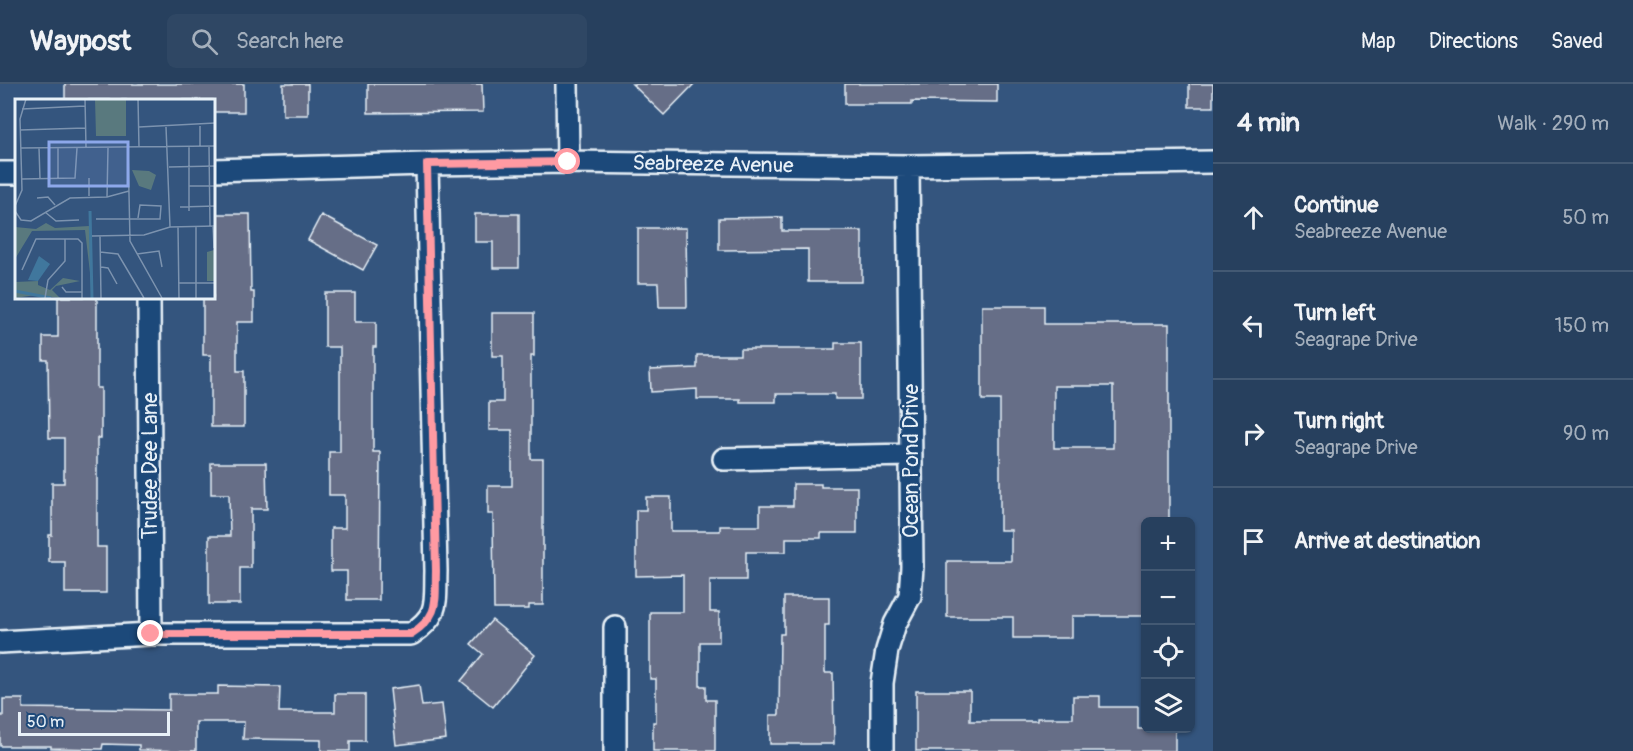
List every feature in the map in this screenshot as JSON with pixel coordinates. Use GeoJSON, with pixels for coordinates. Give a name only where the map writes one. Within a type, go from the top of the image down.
{"type":"FeatureCollection","features":[{"type":"Feature","properties":{"kind":"street"},"geometry":{"type":"LineString","coordinates":[[567,84],[568,162]]}},
{"type":"Feature","properties":{"kind":"street","name":"Seabreeze Avenue"},"geometry":{"type":"LineString","coordinates":[[214,170],[568,162],[908,166],[1213,162]]}},
{"type":"Feature","properties":{"kind":"street"},"geometry":{"type":"LineString","coordinates":[[0,642],[151,634],[411,634],[426,624],[435,608],[436,571],[427,164]]}},
{"type":"Feature","properties":{"kind":"street","name":"Ocean Pond Drive"},"geometry":{"type":"LineString","coordinates":[[882,751],[882,683],[887,650],[895,624],[910,596],[912,567],[908,166]]}},
{"type":"Feature","properties":{"kind":"street","name":"Trudee Dee Lane"},"geometry":{"type":"LineString","coordinates":[[149,298],[151,634]]}},
{"type":"Feature","properties":{"kind":"street"},"geometry":{"type":"LineString","coordinates":[[724,459],[912,455]]}},
{"type":"Feature","properties":{"kind":"street"},"geometry":{"type":"LineString","coordinates":[[615,627],[615,751]]}},
{"type":"Feature","properties":{"kind":"building"},"geometry":{"type":"Polygon","coordinates":[[[65,84],[244,84],[244,112],[214,112],[214,99],[65,99],[65,84]]]}},
{"type":"Feature","properties":{"kind":"building"},"geometry":{"type":"Polygon","coordinates":[[[283,84],[308,84],[308,115],[283,115],[283,84]]]}},
{"type":"Feature","properties":{"kind":"building"},"geometry":{"type":"Polygon","coordinates":[[[368,84],[482,84],[483,112],[368,113],[368,84]]]}},
{"type":"Feature","properties":{"kind":"building"},"geometry":{"type":"Polygon","coordinates":[[[632,84],[694,84],[664,115],[632,84]]]}},
{"type":"Feature","properties":{"kind":"building"},"geometry":{"type":"Polygon","coordinates":[[[845,84],[997,84],[997,102],[912,101],[912,104],[845,104],[845,84]]]}},
{"type":"Feature","properties":{"kind":"building"},"geometry":{"type":"Polygon","coordinates":[[[1189,84],[1213,84],[1213,107],[1189,107],[1189,84]]]}},
{"type":"Feature","properties":{"kind":"building"},"geometry":{"type":"Polygon","coordinates":[[[214,214],[250,214],[251,292],[254,292],[254,322],[237,322],[237,371],[244,371],[244,427],[211,427],[211,355],[203,355],[203,298],[214,298],[214,214]]]}},
{"type":"Feature","properties":{"kind":"building"},"geometry":{"type":"Polygon","coordinates":[[[475,214],[519,214],[519,268],[493,268],[493,242],[475,242],[475,214]]]}},
{"type":"Feature","properties":{"kind":"building"},"geometry":{"type":"Polygon","coordinates":[[[321,215],[377,245],[363,270],[308,240],[321,215]]]}},
{"type":"Feature","properties":{"kind":"building"},"geometry":{"type":"Polygon","coordinates":[[[782,217],[782,231],[862,231],[862,282],[808,282],[808,249],[719,250],[719,218],[782,217]]]}},
{"type":"Feature","properties":{"kind":"building"},"geometry":{"type":"Polygon","coordinates":[[[638,228],[686,228],[687,307],[659,307],[658,283],[638,283],[638,228]]]}},
{"type":"Feature","properties":{"kind":"building"},"geometry":{"type":"Polygon","coordinates":[[[325,293],[355,293],[355,322],[376,322],[376,347],[373,347],[373,452],[380,452],[379,600],[347,600],[347,571],[331,571],[331,528],[345,528],[345,495],[329,495],[329,452],[340,452],[340,347],[325,347],[325,293]]]}},
{"type":"Feature","properties":{"kind":"building"},"geometry":{"type":"Polygon","coordinates":[[[58,298],[97,298],[97,388],[101,388],[101,438],[97,438],[97,547],[106,547],[106,593],[65,593],[65,562],[49,562],[49,535],[52,535],[52,483],[64,483],[64,438],[49,438],[48,360],[43,360],[43,337],[58,337],[58,298]]]}},
{"type":"Feature","properties":{"kind":"building"},"geometry":{"type":"Polygon","coordinates":[[[982,306],[1044,306],[1044,324],[1169,324],[1169,517],[1141,517],[1141,616],[1072,616],[1072,638],[1013,638],[1013,617],[947,617],[947,561],[1011,561],[1011,530],[1000,530],[1000,400],[982,400],[982,306]],[[1054,386],[1054,448],[1113,448],[1113,386],[1054,386]]]}},
{"type":"Feature","properties":{"kind":"building"},"geometry":{"type":"Polygon","coordinates":[[[492,313],[534,313],[534,356],[531,356],[531,459],[543,459],[543,605],[529,605],[529,609],[494,609],[493,514],[488,514],[488,486],[512,486],[512,430],[489,430],[489,402],[503,402],[503,356],[492,356],[492,313]]]}},
{"type":"Feature","properties":{"kind":"building"},"geometry":{"type":"Polygon","coordinates":[[[835,343],[861,343],[861,399],[835,399],[835,394],[776,394],[776,402],[740,402],[740,399],[697,399],[697,389],[651,392],[650,370],[697,368],[697,355],[740,355],[740,349],[835,349],[835,343]]]}},
{"type":"Feature","properties":{"kind":"building"},"geometry":{"type":"Polygon","coordinates":[[[211,463],[266,463],[267,509],[251,509],[251,568],[240,568],[240,604],[209,604],[209,536],[230,536],[229,494],[211,494],[211,463]]]}},
{"type":"Feature","properties":{"kind":"building"},"geometry":{"type":"Polygon","coordinates":[[[793,484],[857,487],[857,533],[821,533],[821,538],[786,538],[786,552],[746,552],[746,580],[710,580],[710,612],[719,612],[719,642],[700,642],[700,686],[706,686],[706,700],[715,700],[715,751],[653,751],[656,679],[650,679],[650,612],[683,612],[683,575],[636,576],[636,510],[646,510],[646,497],[671,497],[671,531],[720,531],[720,526],[760,526],[760,506],[793,506],[793,484]]]}},
{"type":"Feature","properties":{"kind":"building"},"geometry":{"type":"Polygon","coordinates":[[[784,597],[829,597],[829,625],[825,625],[825,673],[833,673],[834,744],[770,744],[770,715],[779,715],[780,634],[784,634],[784,597]]]}},
{"type":"Feature","properties":{"kind":"building"},"geometry":{"type":"Polygon","coordinates":[[[492,620],[535,655],[493,707],[461,681],[483,654],[471,644],[492,620]]]}},
{"type":"Feature","properties":{"kind":"building"},"geometry":{"type":"Polygon","coordinates":[[[419,685],[422,706],[442,704],[446,739],[396,745],[390,689],[419,685]]]}},
{"type":"Feature","properties":{"kind":"building"},"geometry":{"type":"Polygon","coordinates":[[[218,686],[280,687],[279,712],[335,712],[335,694],[365,694],[365,741],[350,741],[350,751],[321,751],[321,740],[243,739],[244,722],[196,722],[196,751],[139,750],[139,745],[103,744],[102,749],[0,746],[0,716],[3,716],[3,699],[23,699],[23,708],[169,710],[169,694],[218,694],[218,686]]]}},
{"type":"Feature","properties":{"kind":"building"},"geometry":{"type":"Polygon","coordinates":[[[916,691],[970,691],[970,721],[1037,721],[1037,718],[1073,718],[1073,696],[1100,696],[1100,707],[1138,707],[1138,729],[1141,729],[1141,733],[1175,733],[1175,751],[916,751],[916,691]]]}},
{"type":"Feature","properties":{"kind":"route"},"geometry":{"type":"LineString","coordinates":[[151,634],[411,634],[426,624],[435,608],[436,571],[427,164],[568,162]]}}]}
